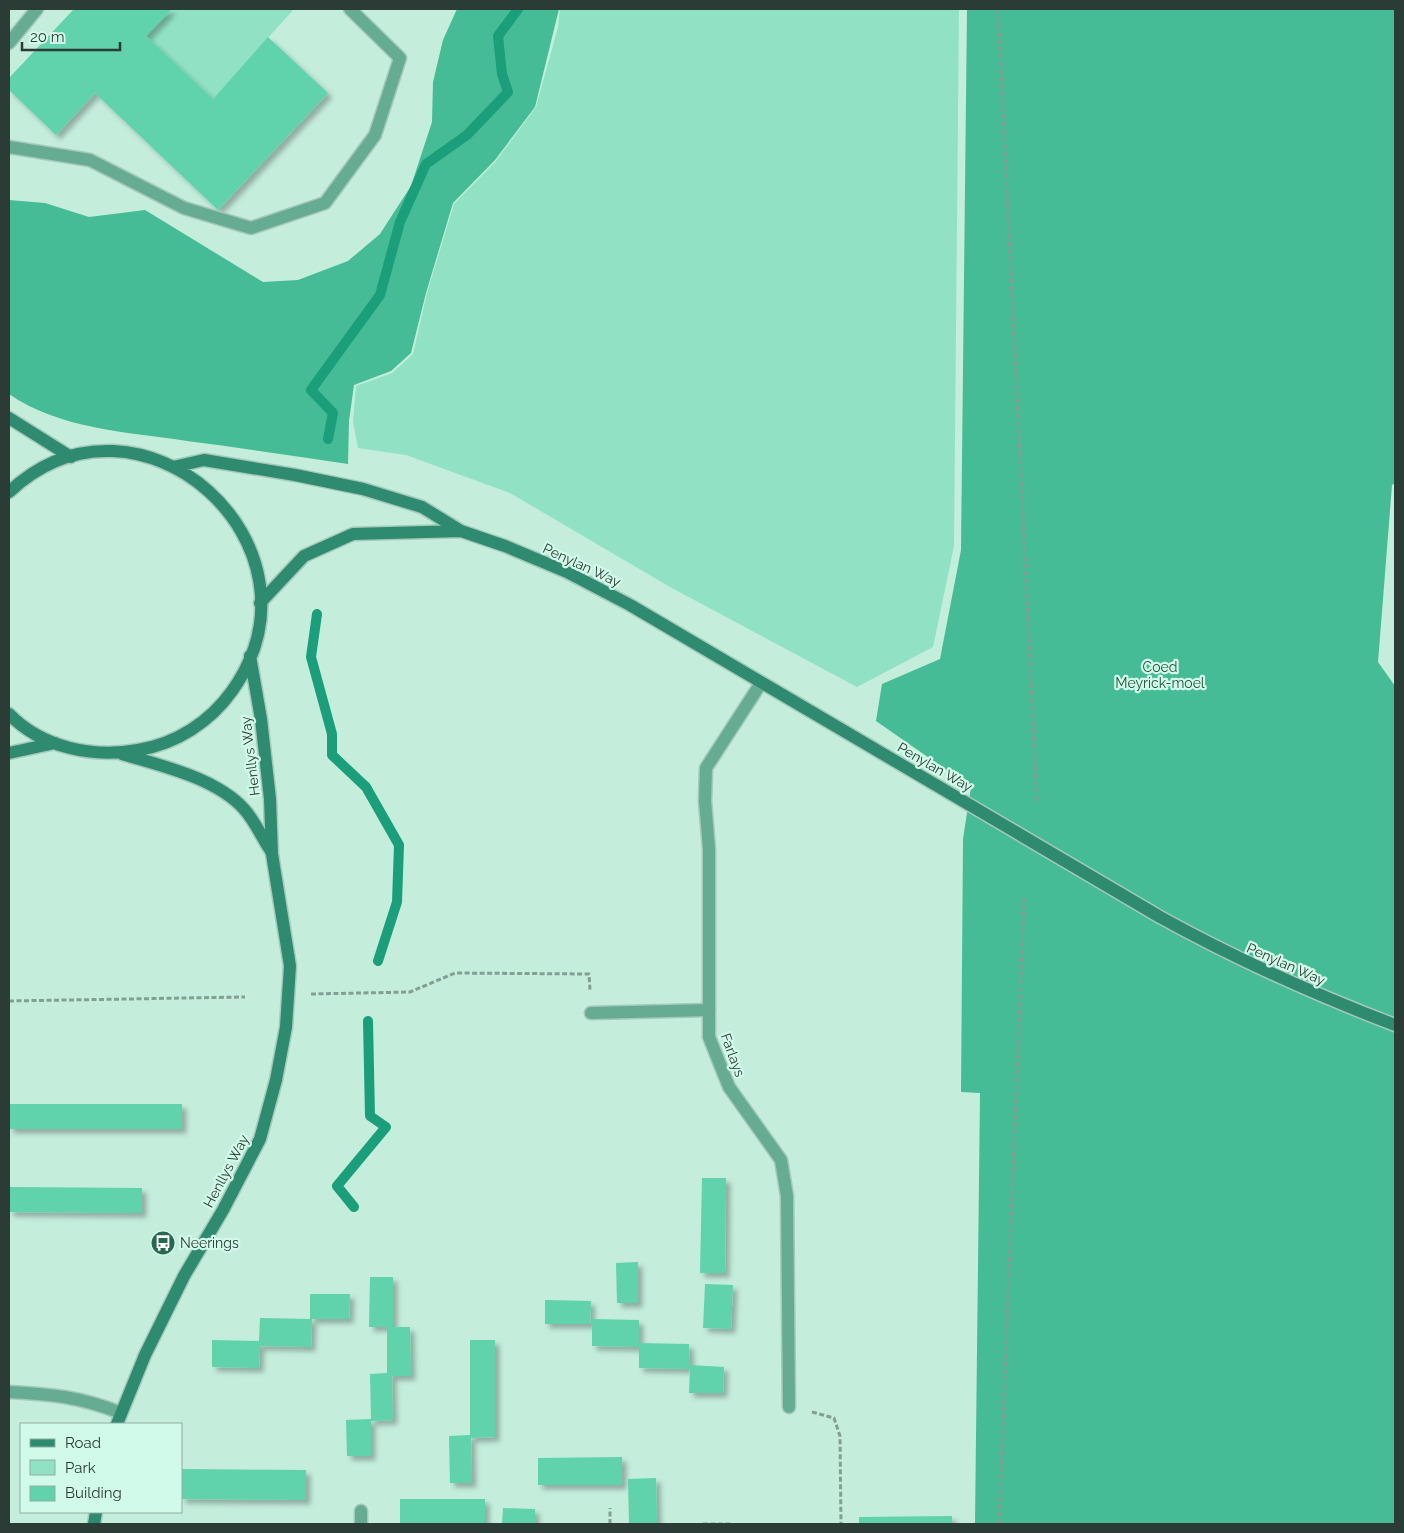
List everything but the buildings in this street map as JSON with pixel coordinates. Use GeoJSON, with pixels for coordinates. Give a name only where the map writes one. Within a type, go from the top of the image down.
{"type":"FeatureCollection","features":[{"type":"Feature","properties":{"kind":"street"},"geometry":{"type":"LineString","coordinates":[[9,43],[37,9]]}},
{"type":"Feature","properties":{"kind":"street"},"geometry":{"type":"LineString","coordinates":[[9,147],[90,160],[184,208],[251,228],[325,204],[375,135],[400,58],[350,9]]}},
{"type":"Feature","properties":{"kind":"street"},"geometry":{"type":"LineString","coordinates":[[9,418],[71,457]]}},
{"type":"Feature","properties":{"kind":"street"},"geometry":{"type":"LineString","coordinates":[[9,492],[43,468],[71,457],[100,452],[130,453],[158,460],[185,472],[209,489],[229,511],[245,536],[256,564],[260,593],[259,623],[250,656],[240,678],[223,702],[202,723],[177,738],[149,749],[120,754],[90,753],[55,743],[34,734],[9,714]]}},
{"type":"Feature","properties":{"kind":"street","name":"Penylan Way"},"geometry":{"type":"LineString","coordinates":[[173,467],[204,460],[296,475],[363,489],[422,507],[461,531],[505,546],[582,580],[630,604],[761,683],[1226,953],[1321,997],[1395,1025]]}},
{"type":"Feature","properties":{"kind":"street","name":"Penylan Way"},"geometry":{"type":"LineString","coordinates":[[260,603],[304,556],[353,534],[461,531]]}},
{"type":"Feature","properties":{"kind":"street","name":"Henllys Way"},"geometry":{"type":"LineString","coordinates":[[119,1418],[184,1276],[223,1210],[260,1139],[276,1080],[286,1027],[290,966],[272,854],[267,772],[250,656]]}},
{"type":"Feature","properties":{"kind":"street","name":"Farlays"},"geometry":{"type":"LineString","coordinates":[[761,683],[706,768],[709,849],[709,1037],[729,1088],[782,1160],[787,1190],[789,1407]]}},
{"type":"Feature","properties":{"kind":"street"},"geometry":{"type":"LineString","coordinates":[[9,753],[55,743]]}},
{"type":"Feature","properties":{"kind":"street","name":"Henllys Way"},"geometry":{"type":"LineString","coordinates":[[120,754],[170,768],[224,792],[245,810],[272,854]]}},
{"type":"Feature","properties":{"kind":"street"},"geometry":{"type":"LineString","coordinates":[[591,1013],[709,1010]]}},
{"type":"Feature","properties":{"kind":"street"},"geometry":{"type":"LineString","coordinates":[[9,1392],[63,1395],[100,1404],[119,1418]]}},
{"type":"Feature","properties":{"kind":"street"},"geometry":{"type":"LineString","coordinates":[[361,1511],[361,1524]]}},
{"type":"Feature","properties":{"kind":"path"},"geometry":{"type":"LineString","coordinates":[[998,9],[1037,803]]}},
{"type":"Feature","properties":{"kind":"path"},"geometry":{"type":"LineString","coordinates":[[999,1524],[1024,898]]}},
{"type":"Feature","properties":{"kind":"path"},"geometry":{"type":"LineString","coordinates":[[311,994],[410,992],[455,973],[589,974],[591,1013]]}},
{"type":"Feature","properties":{"kind":"path"},"geometry":{"type":"LineString","coordinates":[[9,1001],[245,997]]}},
{"type":"Feature","properties":{"kind":"path"},"geometry":{"type":"LineString","coordinates":[[789,1407],[834,1418],[840,1436],[841,1524]]}},
{"type":"Feature","properties":{"kind":"path"},"geometry":{"type":"LineString","coordinates":[[610,1508],[610,1524]]}},
{"type":"Feature","properties":{"kind":"path"},"geometry":{"type":"LineString","coordinates":[[703,1524],[730,1524]]}},
{"type":"Feature","properties":{"kind":"green space"},"geometry":{"type":"Polygon","coordinates":[[[172,9],[294,9],[213,99],[146,36],[172,9]]]}},
{"type":"Feature","properties":{"kind":"green space"},"geometry":{"type":"Polygon","coordinates":[[[457,9],[559,9],[535,107],[495,160],[453,203],[426,293],[411,353],[391,371],[354,385],[349,421],[348,464],[95,427],[50,415],[29,406],[9,394],[9,200],[45,203],[89,217],[145,210],[263,282],[298,280],[348,261],[380,234],[411,186],[432,122],[433,82],[443,40],[457,9]]]}},
{"type":"Feature","properties":{"kind":"green space"},"geometry":{"type":"Polygon","coordinates":[[[560,9],[959,9],[954,546],[933,647],[857,687],[670,587],[510,493],[406,455],[358,448],[353,422],[356,386],[392,373],[413,354],[427,293],[454,204],[496,161],[536,107],[558,27],[560,9]]]}},
{"type":"Feature","properties":{"kind":"green space","name":"Coed Meyrick-moel"},"geometry":{"type":"Polygon","coordinates":[[[967,9],[1395,9],[1395,483],[1392,485],[1378,662],[1395,686],[1395,1524],[975,1524],[980,1093],[961,1092],[963,839],[971,787],[876,721],[882,684],[940,659],[961,550],[967,9]]]}},
{"type":"Feature","properties":{"kind":"waterway"},"geometry":{"type":"LineString","coordinates":[[328,439],[333,413],[311,390],[380,295],[400,222],[426,164],[467,135],[508,92],[502,74],[498,36],[518,9]]}},
{"type":"Feature","properties":{"kind":"waterway"},"geometry":{"type":"LineString","coordinates":[[317,614],[311,657],[332,734],[332,755],[366,787],[399,845],[397,902],[378,961]]}},
{"type":"Feature","properties":{"kind":"waterway"},"geometry":{"type":"LineString","coordinates":[[354,1207],[337,1186],[386,1127],[370,1116],[368,1021]]}},
{"type":"Feature","properties":{"kind":"place","name":"Neerings"},"geometry":{"type":"Point","coordinates":[163,1243]}}]}
